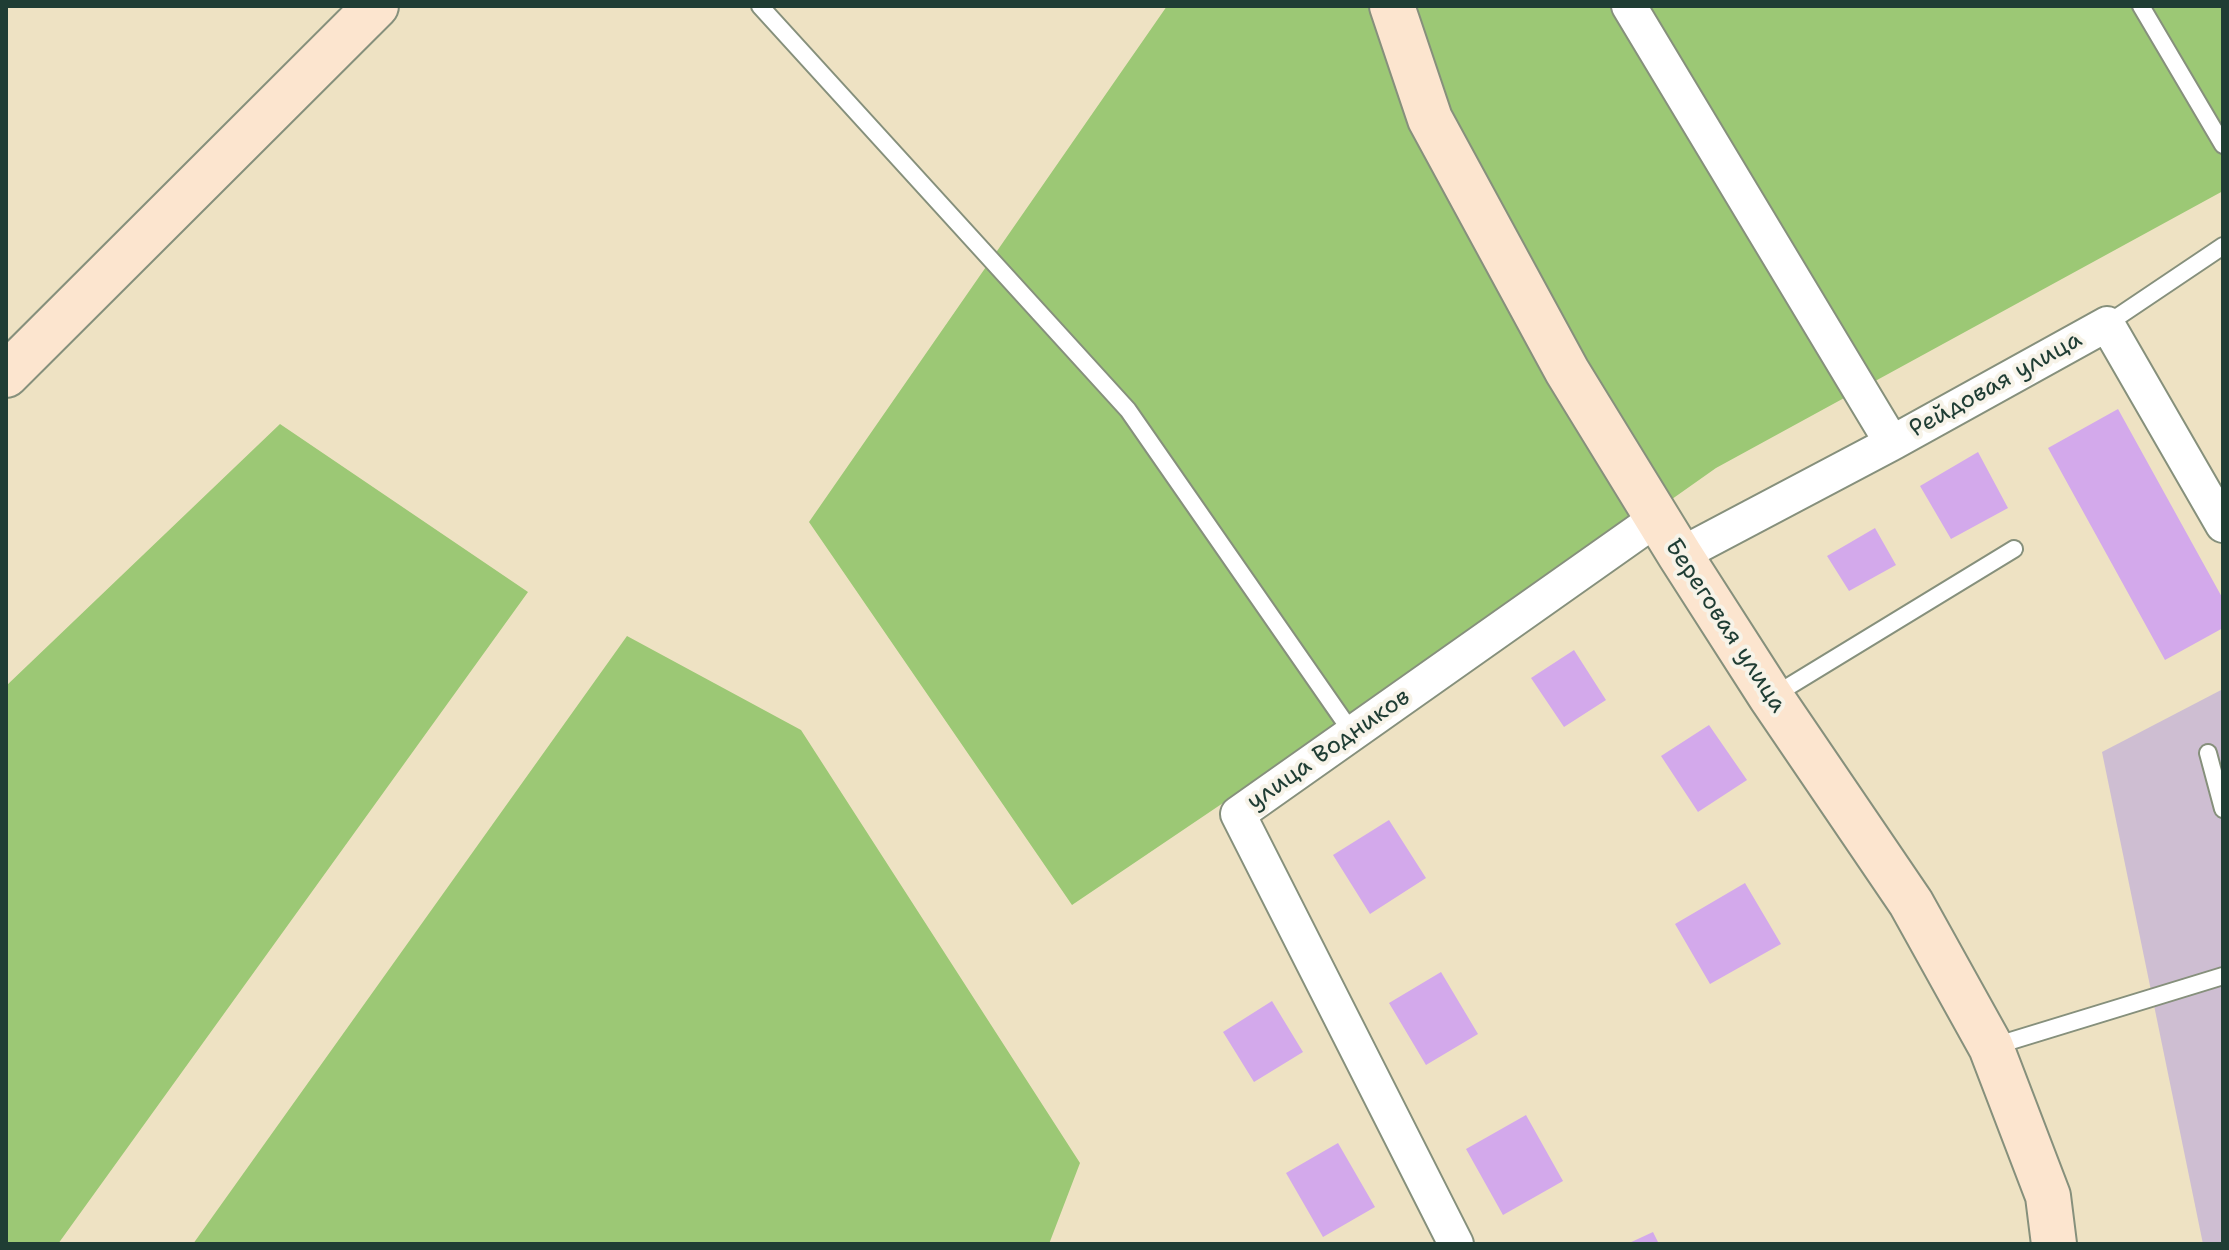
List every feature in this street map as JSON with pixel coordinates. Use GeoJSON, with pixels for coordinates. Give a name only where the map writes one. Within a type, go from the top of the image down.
{"type":"FeatureCollection","features":[{"type":"Feature","properties":{"kind":"street"},"geometry":{"type":"LineString","coordinates":[[6,375],[376,6]]}},
{"type":"Feature","properties":{"kind":"street","name":"Береговая улица"},"geometry":{"type":"LineString","coordinates":[[1392,6],[1430,119],[1567,371],[1656,519],[1771,697],[1911,903],[1991,1047],[2048,1196],[2054,1244]]}},
{"type":"Feature","properties":{"kind":"street"},"geometry":{"type":"LineString","coordinates":[[1629,6],[1892,443]]}},
{"type":"Feature","properties":{"kind":"street","name":"Рейдовая улица"},"geometry":{"type":"LineString","coordinates":[[1680,555],[2107,324],[2223,525]]}},
{"type":"Feature","properties":{"kind":"street","name":"улица Водников"},"geometry":{"type":"LineString","coordinates":[[1456,1244],[1238,814],[1656,519]]}},
{"type":"Feature","properties":{"kind":"lane"},"geometry":{"type":"LineString","coordinates":[[760,6],[1128,410],[1353,734]]}},
{"type":"Feature","properties":{"kind":"lane"},"geometry":{"type":"LineString","coordinates":[[2141,6],[2223,145]]}},
{"type":"Feature","properties":{"kind":"lane"},"geometry":{"type":"LineString","coordinates":[[2107,324],[2223,246]]}},
{"type":"Feature","properties":{"kind":"lane"},"geometry":{"type":"LineString","coordinates":[[1771,697],[2014,549]]}},
{"type":"Feature","properties":{"kind":"lane"},"geometry":{"type":"LineString","coordinates":[[2208,753],[2223,809]]}},
{"type":"Feature","properties":{"kind":"lane"},"geometry":{"type":"LineString","coordinates":[[1991,1047],[2223,976]]}},
{"type":"Feature","properties":{"kind":"shaded area"},"geometry":{"type":"Polygon","coordinates":[[[2223,689],[2223,1244],[2203,1244],[2102,752],[2223,689]]]}},
{"type":"Feature","properties":{"kind":"green space"},"geometry":{"type":"Polygon","coordinates":[[[1167,6],[2223,6],[2223,191],[1716,468],[1072,905],[809,522],[1167,6]]]}},
{"type":"Feature","properties":{"kind":"green space"},"geometry":{"type":"Polygon","coordinates":[[[280,424],[528,592],[58,1244],[6,1244],[6,686],[280,424]]]}},
{"type":"Feature","properties":{"kind":"green space"},"geometry":{"type":"Polygon","coordinates":[[[627,636],[801,730],[1080,1163],[1049,1244],[193,1244],[627,636]]]}},
{"type":"Feature","properties":{"kind":"building"},"geometry":{"type":"Polygon","coordinates":[[[2118,409],[2223,599],[2223,628],[2165,660],[2048,448],[2118,409]]]}},
{"type":"Feature","properties":{"kind":"building"},"geometry":{"type":"Polygon","coordinates":[[[1978,452],[2008,508],[1951,539],[1920,486],[1978,452]]]}},
{"type":"Feature","properties":{"kind":"building"},"geometry":{"type":"Polygon","coordinates":[[[1875,528],[1896,565],[1849,591],[1827,556],[1875,528]]]}},
{"type":"Feature","properties":{"kind":"building"},"geometry":{"type":"Polygon","coordinates":[[[1574,650],[1606,700],[1564,727],[1531,678],[1574,650]]]}},
{"type":"Feature","properties":{"kind":"building"},"geometry":{"type":"Polygon","coordinates":[[[1709,725],[1747,780],[1698,812],[1661,756],[1709,725]]]}},
{"type":"Feature","properties":{"kind":"building"},"geometry":{"type":"Polygon","coordinates":[[[1389,820],[1426,878],[1370,914],[1333,855],[1389,820]]]}},
{"type":"Feature","properties":{"kind":"building"},"geometry":{"type":"Polygon","coordinates":[[[1745,883],[1781,944],[1710,984],[1675,924],[1745,883]]]}},
{"type":"Feature","properties":{"kind":"building"},"geometry":{"type":"Polygon","coordinates":[[[1441,972],[1478,1034],[1426,1065],[1389,1003],[1441,972]]]}},
{"type":"Feature","properties":{"kind":"building"},"geometry":{"type":"Polygon","coordinates":[[[1272,1001],[1303,1052],[1254,1082],[1223,1032],[1272,1001]]]}},
{"type":"Feature","properties":{"kind":"building"},"geometry":{"type":"Polygon","coordinates":[[[1526,1115],[1563,1181],[1503,1215],[1466,1149],[1526,1115]]]}},
{"type":"Feature","properties":{"kind":"building"},"geometry":{"type":"Polygon","coordinates":[[[1338,1143],[1375,1207],[1323,1237],[1286,1173],[1338,1143]]]}},
{"type":"Feature","properties":{"kind":"building"},"geometry":{"type":"Polygon","coordinates":[[[1653,1232],[1659,1244],[1627,1244],[1653,1232]]]}}]}
